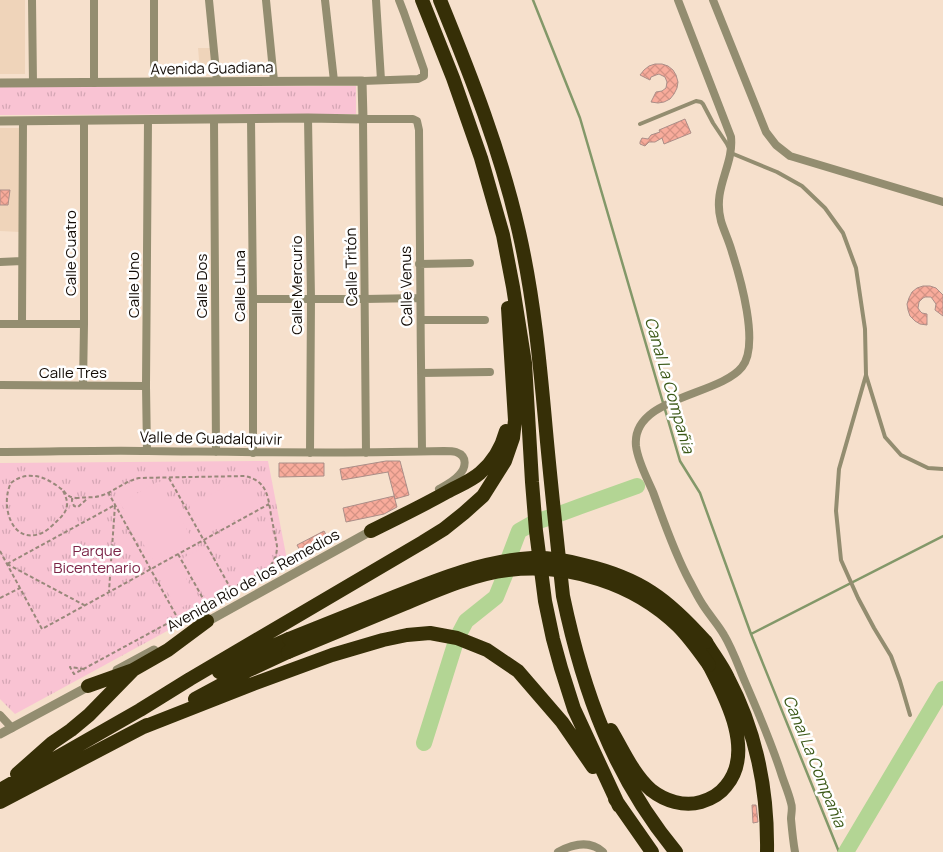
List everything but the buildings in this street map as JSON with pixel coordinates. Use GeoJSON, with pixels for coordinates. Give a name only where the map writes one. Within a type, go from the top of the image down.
{"type":"FeatureCollection","features":[{"type":"Feature","properties":{"kind":"highway"},"geometry":{"type":"LineString","coordinates":[[422,0],[453,78],[481,158],[503,235],[526,363],[536,531],[545,601],[553,639],[574,709],[619,806]]}},
{"type":"Feature","properties":{"kind":"highway"},"geometry":{"type":"LineString","coordinates":[[440,0],[469,71],[498,152],[519,231],[537,338],[555,527],[563,596],[571,632],[590,696],[605,737],[634,795],[676,852]]}},
{"type":"Feature","properties":{"kind":"highway"},"geometry":{"type":"LineString","coordinates":[[0,794],[190,679],[423,542],[444,529],[483,496],[505,460],[514,438],[515,404],[503,235]]}},
{"type":"Feature","properties":{"kind":"highway"},"geometry":{"type":"LineString","coordinates":[[371,530],[468,481],[481,472],[492,460],[502,444],[515,404]]}},
{"type":"Feature","properties":{"kind":"highway"},"geometry":{"type":"LineString","coordinates":[[0,794],[141,728],[247,671],[288,646],[433,581],[470,568],[499,561],[534,557],[570,561],[604,570],[636,582],[672,607],[689,622],[706,642],[728,677],[750,729],[762,780],[767,834],[766,852]]}},
{"type":"Feature","properties":{"kind":"highway"},"geometry":{"type":"LineString","coordinates":[[140,710],[248,657],[288,646],[471,578],[507,570],[542,568],[575,572],[614,584],[635,594],[655,607],[678,626],[696,646],[726,699],[735,728],[738,754],[738,762],[733,776],[724,789],[712,798],[697,803],[681,804],[665,799],[651,789],[640,777],[590,696]]}},
{"type":"Feature","properties":{"kind":"highway"},"geometry":{"type":"LineString","coordinates":[[88,686],[133,670],[168,650],[207,622]]}},
{"type":"Feature","properties":{"kind":"highway"},"geometry":{"type":"LineString","coordinates":[[141,728],[332,655],[383,640],[430,633],[457,638],[487,650],[518,671],[562,722],[652,852]]}},
{"type":"Feature","properties":{"kind":"highway"},"geometry":{"type":"LineString","coordinates":[[0,794],[52,743],[88,715],[133,670]]}},
{"type":"Feature","properties":{"kind":"street"},"geometry":{"type":"LineString","coordinates":[[32,0],[32,83]]}},
{"type":"Feature","properties":{"kind":"street"},"geometry":{"type":"LineString","coordinates":[[94,0],[94,84]]}},
{"type":"Feature","properties":{"kind":"street"},"geometry":{"type":"LineString","coordinates":[[154,0],[154,82]]}},
{"type":"Feature","properties":{"kind":"street"},"geometry":{"type":"LineString","coordinates":[[209,0],[217,82]]}},
{"type":"Feature","properties":{"kind":"street"},"geometry":{"type":"LineString","coordinates":[[266,0],[274,81]]}},
{"type":"Feature","properties":{"kind":"street"},"geometry":{"type":"LineString","coordinates":[[325,0],[334,81]]}},
{"type":"Feature","properties":{"kind":"street"},"geometry":{"type":"LineString","coordinates":[[376,0],[381,80]]}},
{"type":"Feature","properties":{"kind":"street","name":"Avenida Guadiana"},"geometry":{"type":"LineString","coordinates":[[0,83],[94,84],[418,79],[424,76],[424,70],[398,0]]}},
{"type":"Feature","properties":{"kind":"street"},"geometry":{"type":"LineString","coordinates":[[678,0],[732,136],[731,153],[718,203],[721,220],[732,252],[744,300],[749,328],[749,352],[744,366],[735,375],[662,406],[644,420],[637,436],[636,446],[672,543],[688,579],[703,606],[724,635],[778,763],[792,805],[795,852]]}},
{"type":"Feature","properties":{"kind":"street"},"geometry":{"type":"LineString","coordinates":[[713,0],[766,132],[776,145],[790,156],[943,202]]}},
{"type":"Feature","properties":{"kind":"street","name":"Calle Tritón"},"geometry":{"type":"LineString","coordinates":[[362,80],[366,453]]}},
{"type":"Feature","properties":{"kind":"street","name":"Calle Mercurio"},"geometry":{"type":"LineString","coordinates":[[308,118],[311,298],[310,453]]}},
{"type":"Feature","properties":{"kind":"street","name":"Calle Luna"},"geometry":{"type":"LineString","coordinates":[[251,119],[252,453]]}},
{"type":"Feature","properties":{"kind":"street"},"geometry":{"type":"LineString","coordinates":[[0,121],[363,119]]}},
{"type":"Feature","properties":{"kind":"street","name":"Calle Venus"},"geometry":{"type":"LineString","coordinates":[[363,119],[410,119],[417,121],[419,130],[422,452]]}},
{"type":"Feature","properties":{"kind":"street","name":"Calle Cuatro"},"geometry":{"type":"LineString","coordinates":[[83,385],[84,120]]}},
{"type":"Feature","properties":{"kind":"street","name":"Calle Uno"},"geometry":{"type":"LineString","coordinates":[[147,451],[148,120]]}},
{"type":"Feature","properties":{"kind":"street","name":"Calle Dos"},"geometry":{"type":"LineString","coordinates":[[214,120],[216,452]]}},
{"type":"Feature","properties":{"kind":"street"},"geometry":{"type":"LineString","coordinates":[[22,121],[22,324]]}},
{"type":"Feature","properties":{"kind":"street"},"geometry":{"type":"LineString","coordinates":[[0,262],[22,261]]}},
{"type":"Feature","properties":{"kind":"street"},"geometry":{"type":"LineString","coordinates":[[419,264],[470,263]]}},
{"type":"Feature","properties":{"kind":"street"},"geometry":{"type":"LineString","coordinates":[[253,299],[420,298]]}},
{"type":"Feature","properties":{"kind":"street"},"geometry":{"type":"LineString","coordinates":[[421,320],[485,320]]}},
{"type":"Feature","properties":{"kind":"street"},"geometry":{"type":"LineString","coordinates":[[0,324],[84,324]]}},
{"type":"Feature","properties":{"kind":"street"},"geometry":{"type":"LineString","coordinates":[[421,373],[490,372]]}},
{"type":"Feature","properties":{"kind":"street","name":"Calle Tres"},"geometry":{"type":"LineString","coordinates":[[0,385],[146,386]]}},
{"type":"Feature","properties":{"kind":"street","name":"Valle de Guadalquivir"},"geometry":{"type":"LineString","coordinates":[[0,452],[422,452]]}},
{"type":"Feature","properties":{"kind":"street","name":"Avenida Río de los Remedios"},"geometry":{"type":"LineString","coordinates":[[0,734],[207,622],[371,530],[454,480],[465,467],[462,455],[455,452],[422,452]]}},
{"type":"Feature","properties":{"kind":"street"},"geometry":{"type":"LineString","coordinates":[[0,715],[12,728]]}},
{"type":"Feature","properties":{"kind":"street"},"geometry":{"type":"LineString","coordinates":[[558,852],[579,844],[592,845],[603,852]]}},
{"type":"Feature","properties":{"kind":"lane"},"geometry":{"type":"LineString","coordinates":[[640,124],[696,101],[701,102],[704,104],[731,153],[777,172],[802,186],[825,208],[843,233],[856,268],[865,329],[866,374],[885,437],[901,455],[928,468],[943,470]]}},
{"type":"Feature","properties":{"kind":"lane"},"geometry":{"type":"LineString","coordinates":[[866,374],[839,469],[836,511],[840,560],[874,628],[891,656],[910,715]]}},
{"type":"Feature","properties":{"kind":"path"},"geometry":{"type":"LineString","coordinates":[[3,494],[6,488],[15,480],[20,477],[32,476],[43,478],[63,490],[70,497],[79,498],[96,497],[139,478],[245,476],[256,480],[264,487],[268,495],[277,546],[276,557],[268,568],[84,669],[74,674],[70,667],[84,669]]}},
{"type":"Feature","properties":{"kind":"path"},"geometry":{"type":"LineString","coordinates":[[169,478],[231,589]]}},
{"type":"Feature","properties":{"kind":"path"},"geometry":{"type":"LineString","coordinates":[[9,526],[25,535],[37,534],[48,530],[64,514],[67,508],[66,496],[63,490]]}},
{"type":"Feature","properties":{"kind":"path"},"geometry":{"type":"LineString","coordinates":[[108,492],[178,618]]}},
{"type":"Feature","properties":{"kind":"path"},"geometry":{"type":"LineString","coordinates":[[79,498],[72,500],[74,506],[78,507],[88,498]]}},
{"type":"Feature","properties":{"kind":"path"},"geometry":{"type":"LineString","coordinates":[[7,564],[115,504]]}},
{"type":"Feature","properties":{"kind":"path"},"geometry":{"type":"LineString","coordinates":[[109,592],[115,504]]}},
{"type":"Feature","properties":{"kind":"path"},"geometry":{"type":"LineString","coordinates":[[0,551],[42,629],[270,504]]}},
{"type":"Feature","properties":{"kind":"path"},"geometry":{"type":"LineString","coordinates":[[178,554],[205,603]]}},
{"type":"Feature","properties":{"kind":"path"},"geometry":{"type":"LineString","coordinates":[[7,564],[85,606]]}},
{"type":"Feature","properties":{"kind":"path"},"geometry":{"type":"LineString","coordinates":[[0,598],[20,588]]}},
{"type":"Feature","properties":{"kind":"shaded area"},"geometry":{"type":"Polygon","coordinates":[[[0,0],[25,0],[25,74],[0,74],[0,0]]]}},
{"type":"Feature","properties":{"kind":"shaded area"},"geometry":{"type":"Polygon","coordinates":[[[198,48],[211,48],[212,71],[200,71],[198,48]]]}},
{"type":"Feature","properties":{"kind":"shaded area"},"geometry":{"type":"Polygon","coordinates":[[[0,128],[21,128],[20,232],[0,231],[0,128]]]}},
{"type":"Feature","properties":{"kind":"green space"},"geometry":{"type":"Polygon","coordinates":[[[356,86],[356,114],[0,115],[0,87],[356,86]]]}},
{"type":"Feature","properties":{"kind":"green space","name":"Parque Bicentenario"},"geometry":{"type":"Polygon","coordinates":[[[268,461],[288,565],[15,714],[0,699],[0,463],[268,461]]]}},
{"type":"Feature","properties":{"kind":"green space"},"geometry":{"type":"Polygon","coordinates":[[[240,480],[255,510],[204,535],[189,505],[240,480]]]}},
{"type":"Feature","properties":{"kind":"green space"},"geometry":{"type":"Polygon","coordinates":[[[159,481],[194,542],[155,564],[120,503],[159,481]]]}},
{"type":"Feature","properties":{"kind":"green space"},"geometry":{"type":"Polygon","coordinates":[[[204,547],[224,585],[204,596],[183,558],[204,547]]]}},
{"type":"Feature","properties":{"kind":"green space"},"geometry":{"type":"Polygon","coordinates":[[[177,561],[197,599],[177,610],[157,572],[177,561]]]}},
{"type":"Feature","properties":{"kind":"waterway","name":"Canal La Compañia"},"geometry":{"type":"LineString","coordinates":[[533,0],[580,118],[680,461],[700,493],[751,634],[839,852]]}},
{"type":"Feature","properties":{"kind":"waterway"},"geometry":{"type":"LineString","coordinates":[[424,743],[457,638],[466,621],[496,597],[507,570],[508,560],[519,531],[535,522],[637,486]]}},
{"type":"Feature","properties":{"kind":"waterway"},"geometry":{"type":"LineString","coordinates":[[751,634],[943,536]]}},
{"type":"Feature","properties":{"kind":"waterway"},"geometry":{"type":"LineString","coordinates":[[846,852],[943,689]]}}]}
